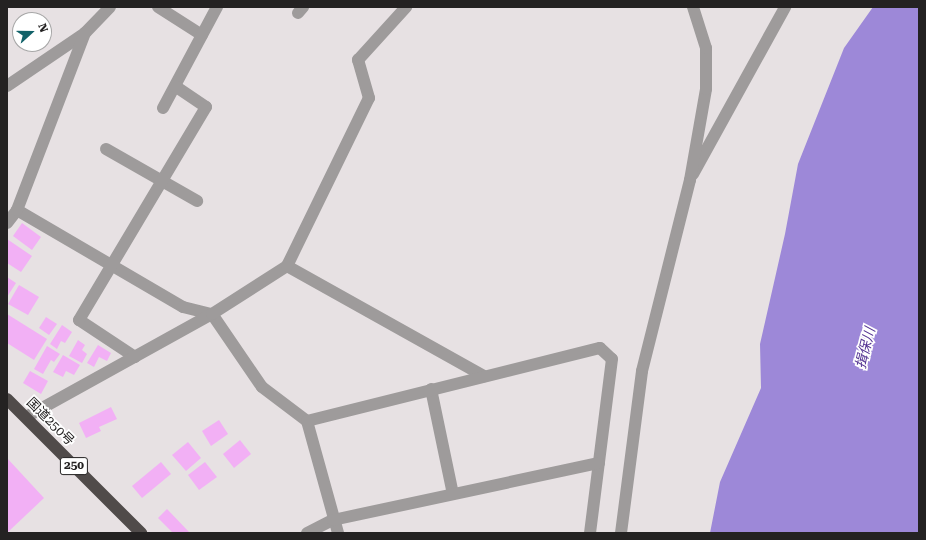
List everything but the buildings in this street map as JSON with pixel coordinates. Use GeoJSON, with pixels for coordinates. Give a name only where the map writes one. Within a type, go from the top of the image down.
{"type":"FeatureCollection","features":[{"type":"Feature","properties":{"kind":"highway","name":"国道250号"},"geometry":{"type":"LineString","coordinates":[[7,399],[141,533]]}},
{"type":"Feature","properties":{"kind":"street"},"geometry":{"type":"LineString","coordinates":[[7,86],[85,33],[110,7]]}},
{"type":"Feature","properties":{"kind":"street"},"geometry":{"type":"LineString","coordinates":[[158,7],[202,35]]}},
{"type":"Feature","properties":{"kind":"street"},"geometry":{"type":"LineString","coordinates":[[163,108],[217,7]]}},
{"type":"Feature","properties":{"kind":"street"},"geometry":{"type":"LineString","coordinates":[[26,418],[212,314],[286,266],[369,98],[358,60],[406,7]]}},
{"type":"Feature","properties":{"kind":"street"},"geometry":{"type":"LineString","coordinates":[[620,533],[642,371],[690,180],[706,89],[706,48],[693,7]]}},
{"type":"Feature","properties":{"kind":"street"},"geometry":{"type":"LineString","coordinates":[[690,180],[785,7]]}},
{"type":"Feature","properties":{"kind":"street"},"geometry":{"type":"LineString","coordinates":[[7,223],[17,210],[85,33]]}},
{"type":"Feature","properties":{"kind":"street"},"geometry":{"type":"LineString","coordinates":[[135,357],[78,320],[112,266],[161,178],[206,107],[175,86]]}},
{"type":"Feature","properties":{"kind":"street"},"geometry":{"type":"LineString","coordinates":[[106,149],[161,178],[197,201]]}},
{"type":"Feature","properties":{"kind":"street"},"geometry":{"type":"LineString","coordinates":[[17,210],[182,307],[212,314],[262,387],[306,420],[333,520],[338,533]]}},
{"type":"Feature","properties":{"kind":"street"},"geometry":{"type":"LineString","coordinates":[[286,266],[484,376]]}},
{"type":"Feature","properties":{"kind":"street"},"geometry":{"type":"LineString","coordinates":[[306,420],[600,348],[612,359],[590,533]]}},
{"type":"Feature","properties":{"kind":"street"},"geometry":{"type":"LineString","coordinates":[[431,389],[453,494]]}},
{"type":"Feature","properties":{"kind":"street"},"geometry":{"type":"LineString","coordinates":[[307,533],[333,520],[599,463]]}},
{"type":"Feature","properties":{"kind":"water","name":"揖保川"},"geometry":{"type":"Polygon","coordinates":[[[873,7],[919,7],[919,533],[710,533],[720,482],[761,388],[760,344],[785,234],[798,164],[844,48],[873,7]]]}}]}
